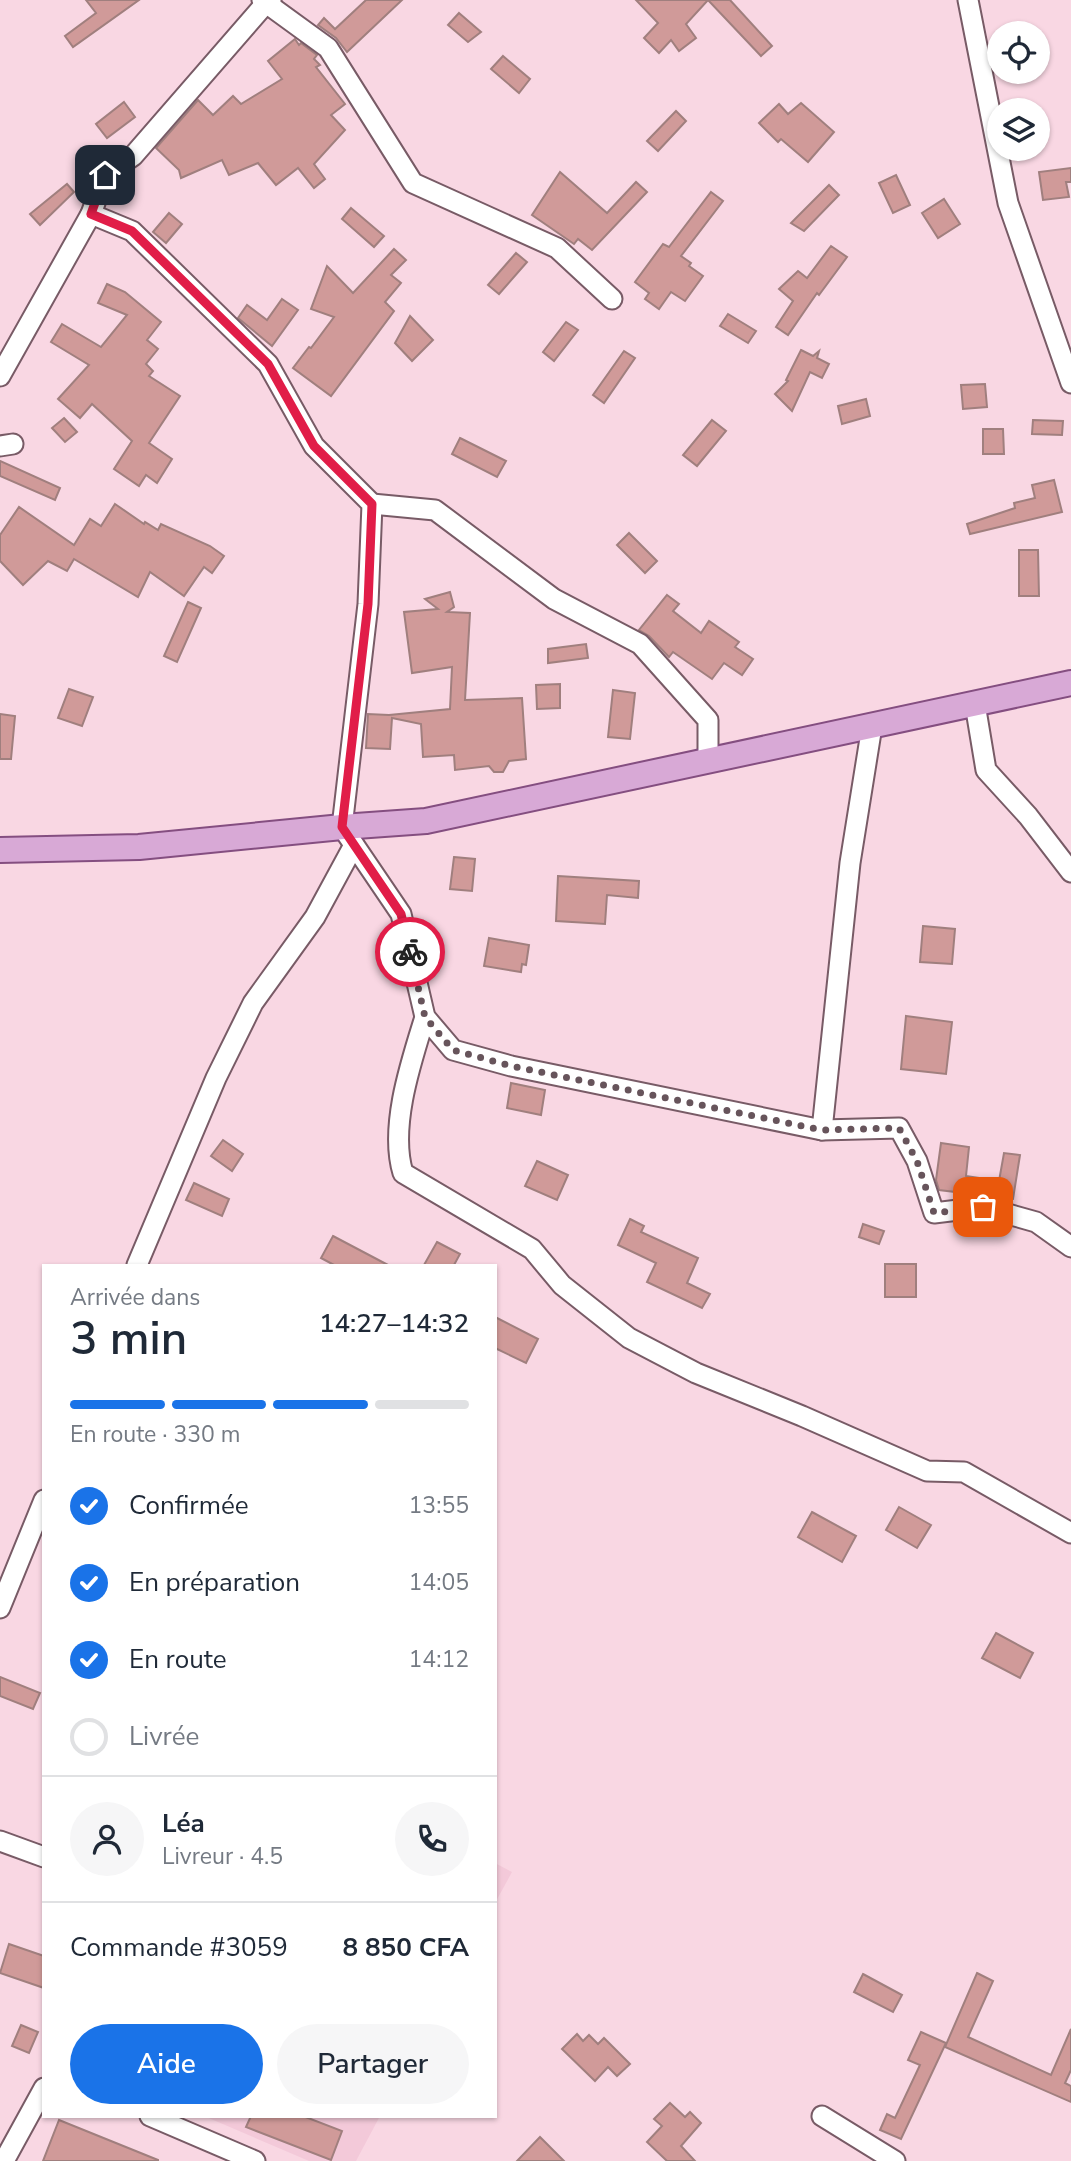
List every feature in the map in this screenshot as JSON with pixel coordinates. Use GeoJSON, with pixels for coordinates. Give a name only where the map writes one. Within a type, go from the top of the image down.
{"type":"FeatureCollection","features":[{"type":"Feature","properties":{"kind":"main road"},"geometry":{"type":"LineString","coordinates":[[0,850],[139,847],[348,836],[1071,683]]}},
{"type":"Feature","properties":{"kind":"street"},"geometry":{"type":"LineString","coordinates":[[968,0],[1008,203],[1071,383]]}},
{"type":"Feature","properties":{"kind":"street"},"geometry":{"type":"LineString","coordinates":[[0,376],[91,214],[105,175],[133,156],[266,1],[328,48],[413,183],[557,248],[612,299]]}},
{"type":"Feature","properties":{"kind":"street"},"geometry":{"type":"LineString","coordinates":[[91,214],[132,231],[268,364],[314,446],[372,504],[435,510],[554,599],[639,644],[708,720],[708,761]]}},
{"type":"Feature","properties":{"kind":"street"},"geometry":{"type":"LineString","coordinates":[[137,1264],[216,1078],[253,1003],[315,917],[348,836],[368,604],[372,504]]}},
{"type":"Feature","properties":{"kind":"street"},"geometry":{"type":"LineString","coordinates":[[975,704],[986,770],[1028,816],[1071,872]]}},
{"type":"Feature","properties":{"kind":"street"},"geometry":{"type":"LineString","coordinates":[[822,1130],[850,863],[872,726]]}},
{"type":"Feature","properties":{"kind":"street"},"geometry":{"type":"LineString","coordinates":[[348,836],[401,914],[425,1017],[453,1050],[511,1066],[822,1130],[899,1128],[917,1161],[934,1213],[983,1207],[1036,1222],[1071,1247]]}},
{"type":"Feature","properties":{"kind":"street"},"geometry":{"type":"LineString","coordinates":[[425,1017],[409,1070],[400,1122],[398,1157],[403,1173],[532,1250],[562,1285],[629,1338],[696,1373],[927,1471],[964,1472],[1071,1533]]}},
{"type":"Feature","properties":{"kind":"street"},"geometry":{"type":"LineString","coordinates":[[0,1608],[42,1505]]}},
{"type":"Feature","properties":{"kind":"street"},"geometry":{"type":"LineString","coordinates":[[0,1841],[42,1856]]}},
{"type":"Feature","properties":{"kind":"street"},"geometry":{"type":"LineString","coordinates":[[4,2161],[42,2092]]}},
{"type":"Feature","properties":{"kind":"street"},"geometry":{"type":"LineString","coordinates":[[822,2116],[895,2161]]}},
{"type":"Feature","properties":{"kind":"street"},"geometry":{"type":"LineString","coordinates":[[155,2118],[255,2161]]}},
{"type":"Feature","properties":{"kind":"shaded area"},"geometry":{"type":"Polygon","coordinates":[[[497,1864],[512,1872],[497,1899],[497,1864]]]}},
{"type":"Feature","properties":{"kind":"shaded area"},"geometry":{"type":"Polygon","coordinates":[[[209,2118],[379,2118],[356,2161],[309,2161],[209,2118]]]}},
{"type":"Feature","properties":{"kind":"building"},"geometry":{"type":"Polygon","coordinates":[[[86,0],[139,0],[73,47],[65,36],[96,13],[86,0]]]}},
{"type":"Feature","properties":{"kind":"building"},"geometry":{"type":"Polygon","coordinates":[[[366,0],[402,0],[347,52],[336,38],[318,25],[324,18],[335,29],[366,0]]]}},
{"type":"Feature","properties":{"kind":"building"},"geometry":{"type":"Polygon","coordinates":[[[636,0],[708,0],[686,24],[696,38],[679,51],[671,40],[659,53],[644,38],[658,23],[636,0]]]}},
{"type":"Feature","properties":{"kind":"building"},"geometry":{"type":"Polygon","coordinates":[[[708,0],[730,0],[772,46],[761,56],[708,0]]]}},
{"type":"Feature","properties":{"kind":"building"},"geometry":{"type":"Polygon","coordinates":[[[459,13],[481,32],[468,42],[448,25],[459,13]]]}},
{"type":"Feature","properties":{"kind":"building"},"geometry":{"type":"Polygon","coordinates":[[[295,39],[299,45],[301,43],[317,55],[314,59],[320,65],[316,67],[345,104],[331,115],[345,130],[314,164],[325,179],[314,188],[298,168],[276,185],[258,163],[229,175],[222,160],[181,178],[179,170],[156,148],[198,100],[213,115],[233,96],[241,104],[282,79],[268,61],[295,39]]]}},
{"type":"Feature","properties":{"kind":"building"},"geometry":{"type":"Polygon","coordinates":[[[503,56],[530,79],[519,93],[491,69],[503,56]]]}},
{"type":"Feature","properties":{"kind":"building"},"geometry":{"type":"Polygon","coordinates":[[[124,102],[135,117],[107,138],[96,124],[124,102]]]}},
{"type":"Feature","properties":{"kind":"building"},"geometry":{"type":"Polygon","coordinates":[[[801,103],[834,132],[808,162],[781,139],[778,142],[759,123],[779,104],[788,114],[801,103]]]}},
{"type":"Feature","properties":{"kind":"building"},"geometry":{"type":"Polygon","coordinates":[[[676,111],[686,121],[658,151],[647,141],[676,111]]]}},
{"type":"Feature","properties":{"kind":"building"},"geometry":{"type":"Polygon","coordinates":[[[1071,168],[1071,182],[1066,182],[1069,197],[1043,200],[1039,172],[1071,168]]]}},
{"type":"Feature","properties":{"kind":"building"},"geometry":{"type":"Polygon","coordinates":[[[560,172],[607,213],[636,182],[647,192],[592,250],[578,239],[574,244],[532,215],[560,172]]]}},
{"type":"Feature","properties":{"kind":"building"},"geometry":{"type":"Polygon","coordinates":[[[896,175],[910,205],[893,213],[879,183],[896,175]]]}},
{"type":"Feature","properties":{"kind":"building"},"geometry":{"type":"Polygon","coordinates":[[[67,184],[74,192],[40,225],[30,214],[67,184]]]}},
{"type":"Feature","properties":{"kind":"building"},"geometry":{"type":"Polygon","coordinates":[[[829,185],[839,195],[804,231],[791,223],[829,185]]]}},
{"type":"Feature","properties":{"kind":"building"},"geometry":{"type":"Polygon","coordinates":[[[711,192],[723,201],[681,256],[703,276],[685,301],[671,292],[659,309],[645,299],[649,293],[635,282],[663,244],[669,247],[711,192]]]}},
{"type":"Feature","properties":{"kind":"building"},"geometry":{"type":"Polygon","coordinates":[[[944,199],[960,224],[938,238],[922,213],[944,199]]]}},
{"type":"Feature","properties":{"kind":"building"},"geometry":{"type":"Polygon","coordinates":[[[351,208],[384,236],[374,247],[342,219],[351,208]]]}},
{"type":"Feature","properties":{"kind":"building"},"geometry":{"type":"Polygon","coordinates":[[[169,213],[182,224],[166,243],[153,232],[169,213]]]}},
{"type":"Feature","properties":{"kind":"building"},"geometry":{"type":"Polygon","coordinates":[[[831,246],[847,257],[819,295],[817,293],[788,335],[776,327],[793,301],[779,289],[798,271],[807,278],[831,246]]]}},
{"type":"Feature","properties":{"kind":"building"},"geometry":{"type":"Polygon","coordinates":[[[394,249],[406,260],[391,275],[401,283],[385,302],[394,311],[331,396],[293,368],[334,317],[311,309],[327,266],[353,293],[394,249]]]}},
{"type":"Feature","properties":{"kind":"building"},"geometry":{"type":"Polygon","coordinates":[[[516,253],[527,262],[499,294],[488,285],[516,253]]]}},
{"type":"Feature","properties":{"kind":"building"},"geometry":{"type":"Polygon","coordinates":[[[107,284],[125,292],[161,322],[147,340],[158,349],[146,364],[153,371],[149,376],[180,396],[149,443],[172,459],[157,483],[146,475],[139,486],[114,469],[132,441],[92,404],[80,418],[58,399],[89,365],[51,342],[62,324],[101,347],[127,315],[98,303],[107,284]]]}},
{"type":"Feature","properties":{"kind":"building"},"geometry":{"type":"Polygon","coordinates":[[[282,299],[298,310],[272,346],[238,318],[247,305],[267,320],[282,299]]]}},
{"type":"Feature","properties":{"kind":"building"},"geometry":{"type":"Polygon","coordinates":[[[728,314],[756,331],[748,343],[720,326],[728,314]]]}},
{"type":"Feature","properties":{"kind":"building"},"geometry":{"type":"Polygon","coordinates":[[[410,316],[433,340],[412,361],[395,343],[410,316]]]}},
{"type":"Feature","properties":{"kind":"building"},"geometry":{"type":"Polygon","coordinates":[[[566,322],[578,330],[554,361],[543,352],[566,322]]]}},
{"type":"Feature","properties":{"kind":"building"},"geometry":{"type":"Polygon","coordinates":[[[801,350],[813,356],[819,351],[817,358],[829,364],[822,378],[810,372],[792,411],[775,394],[788,381],[786,380],[801,350]]]}},
{"type":"Feature","properties":{"kind":"building"},"geometry":{"type":"Polygon","coordinates":[[[624,351],[635,358],[604,403],[593,395],[624,351]]]}},
{"type":"Feature","properties":{"kind":"building"},"geometry":{"type":"Polygon","coordinates":[[[985,384],[987,407],[963,409],[961,385],[985,384]]]}},
{"type":"Feature","properties":{"kind":"building"},"geometry":{"type":"Polygon","coordinates":[[[866,399],[870,416],[842,424],[838,406],[866,399]]]}},
{"type":"Feature","properties":{"kind":"building"},"geometry":{"type":"Polygon","coordinates":[[[64,418],[77,432],[65,442],[52,428],[64,418]]]}},
{"type":"Feature","properties":{"kind":"building"},"geometry":{"type":"Polygon","coordinates":[[[712,420],[726,431],[697,466],[683,455],[712,420]]]}},
{"type":"Feature","properties":{"kind":"building"},"geometry":{"type":"Polygon","coordinates":[[[1033,420],[1063,421],[1062,435],[1032,434],[1033,420]]]}},
{"type":"Feature","properties":{"kind":"building"},"geometry":{"type":"Polygon","coordinates":[[[983,429],[1003,429],[1004,454],[983,454],[983,429]]]}},
{"type":"Feature","properties":{"kind":"building"},"geometry":{"type":"Polygon","coordinates":[[[460,438],[506,461],[497,477],[452,454],[460,438]]]}},
{"type":"Feature","properties":{"kind":"building"},"geometry":{"type":"Polygon","coordinates":[[[0,461],[60,488],[55,500],[0,476],[0,461]]]}},
{"type":"Feature","properties":{"kind":"building"},"geometry":{"type":"Polygon","coordinates":[[[1054,480],[1062,512],[970,534],[967,524],[1015,508],[1014,503],[1035,498],[1032,485],[1054,480]]]}},
{"type":"Feature","properties":{"kind":"building"},"geometry":{"type":"Polygon","coordinates":[[[115,504],[144,524],[145,522],[158,530],[161,524],[210,546],[224,556],[212,573],[204,567],[184,596],[150,572],[138,597],[74,559],[67,571],[48,561],[23,585],[0,561],[0,535],[19,507],[74,545],[90,519],[101,526],[115,504]]]}},
{"type":"Feature","properties":{"kind":"building"},"geometry":{"type":"Polygon","coordinates":[[[629,533],[657,561],[645,573],[617,545],[629,533]]]}},
{"type":"Feature","properties":{"kind":"building"},"geometry":{"type":"Polygon","coordinates":[[[1019,550],[1038,550],[1039,596],[1019,596],[1019,550]]]}},
{"type":"Feature","properties":{"kind":"building"},"geometry":{"type":"Polygon","coordinates":[[[450,592],[454,607],[447,612],[470,613],[465,700],[522,698],[526,759],[509,761],[503,772],[494,772],[489,766],[455,770],[454,755],[423,757],[421,724],[392,718],[390,749],[366,748],[368,714],[389,715],[450,709],[452,667],[412,673],[404,612],[438,609],[425,599],[450,592]]]}},
{"type":"Feature","properties":{"kind":"building"},"geometry":{"type":"Polygon","coordinates":[[[667,595],[679,604],[673,611],[701,633],[709,621],[739,642],[735,647],[753,659],[742,675],[724,663],[712,679],[673,652],[669,657],[649,636],[639,630],[667,595]]]}},
{"type":"Feature","properties":{"kind":"building"},"geometry":{"type":"Polygon","coordinates":[[[188,602],[201,608],[177,662],[164,656],[188,602]]]}},
{"type":"Feature","properties":{"kind":"building"},"geometry":{"type":"Polygon","coordinates":[[[586,644],[588,658],[548,663],[548,649],[586,644]]]}},
{"type":"Feature","properties":{"kind":"building"},"geometry":{"type":"Polygon","coordinates":[[[560,684],[560,708],[537,709],[536,685],[560,684]]]}},
{"type":"Feature","properties":{"kind":"building"},"geometry":{"type":"Polygon","coordinates":[[[69,689],[93,697],[82,726],[58,718],[69,689]]]}},
{"type":"Feature","properties":{"kind":"building"},"geometry":{"type":"Polygon","coordinates":[[[613,690],[635,693],[630,739],[608,737],[613,690]]]}},
{"type":"Feature","properties":{"kind":"building"},"geometry":{"type":"Polygon","coordinates":[[[0,714],[15,716],[11,759],[0,759],[0,714]]]}},
{"type":"Feature","properties":{"kind":"building"},"geometry":{"type":"Polygon","coordinates":[[[454,857],[475,859],[472,891],[450,889],[454,857]]]}},
{"type":"Feature","properties":{"kind":"building"},"geometry":{"type":"Polygon","coordinates":[[[558,876],[639,881],[638,898],[607,895],[605,924],[556,921],[558,876]]]}},
{"type":"Feature","properties":{"kind":"building"},"geometry":{"type":"Polygon","coordinates":[[[923,926],[955,929],[952,964],[920,962],[923,926]]]}},
{"type":"Feature","properties":{"kind":"building"},"geometry":{"type":"Polygon","coordinates":[[[489,938],[529,945],[526,965],[522,964],[521,972],[484,966],[489,938]]]}},
{"type":"Feature","properties":{"kind":"building"},"geometry":{"type":"Polygon","coordinates":[[[906,1016],[952,1022],[946,1074],[901,1069],[906,1016]]]}},
{"type":"Feature","properties":{"kind":"building"},"geometry":{"type":"Polygon","coordinates":[[[511,1083],[545,1090],[541,1115],[507,1108],[511,1083]]]}},
{"type":"Feature","properties":{"kind":"building"},"geometry":{"type":"Polygon","coordinates":[[[223,1140],[243,1154],[232,1171],[211,1156],[223,1140]]]}},
{"type":"Feature","properties":{"kind":"building"},"geometry":{"type":"Polygon","coordinates":[[[941,1143],[969,1147],[966,1176],[999,1181],[1004,1153],[1020,1155],[1013,1199],[939,1190],[936,1180],[941,1143]]]}},
{"type":"Feature","properties":{"kind":"building"},"geometry":{"type":"Polygon","coordinates":[[[537,1161],[568,1175],[557,1200],[525,1186],[537,1161]]]}},
{"type":"Feature","properties":{"kind":"building"},"geometry":{"type":"Polygon","coordinates":[[[194,1183],[229,1199],[222,1216],[186,1200],[194,1183]]]}},
{"type":"Feature","properties":{"kind":"building"},"geometry":{"type":"Polygon","coordinates":[[[630,1219],[644,1226],[641,1232],[698,1258],[687,1283],[710,1294],[702,1308],[647,1282],[656,1263],[618,1245],[630,1219]]]}},
{"type":"Feature","properties":{"kind":"building"},"geometry":{"type":"Polygon","coordinates":[[[863,1224],[884,1231],[879,1244],[859,1237],[863,1224]]]}},
{"type":"Feature","properties":{"kind":"building"},"geometry":{"type":"Polygon","coordinates":[[[333,1236],[386,1264],[332,1264],[321,1258],[333,1236]]]}},
{"type":"Feature","properties":{"kind":"building"},"geometry":{"type":"Polygon","coordinates":[[[437,1242],[460,1254],[455,1264],[425,1264],[437,1242]]]}},
{"type":"Feature","properties":{"kind":"building"},"geometry":{"type":"Polygon","coordinates":[[[885,1264],[916,1264],[916,1297],[885,1297],[885,1264]]]}},
{"type":"Feature","properties":{"kind":"building"},"geometry":{"type":"Polygon","coordinates":[[[497,1318],[538,1339],[526,1363],[497,1349],[497,1318]]]}},
{"type":"Feature","properties":{"kind":"building"},"geometry":{"type":"Polygon","coordinates":[[[899,1507],[931,1525],[917,1548],[886,1530],[899,1507]]]}},
{"type":"Feature","properties":{"kind":"building"},"geometry":{"type":"Polygon","coordinates":[[[812,1512],[856,1536],[842,1562],[798,1537],[812,1512]]]}},
{"type":"Feature","properties":{"kind":"building"},"geometry":{"type":"Polygon","coordinates":[[[996,1633],[1033,1653],[1020,1678],[982,1658],[996,1633]]]}},
{"type":"Feature","properties":{"kind":"building"},"geometry":{"type":"Polygon","coordinates":[[[0,1677],[40,1693],[33,1709],[0,1696],[0,1677]]]}},
{"type":"Feature","properties":{"kind":"building"},"geometry":{"type":"Polygon","coordinates":[[[9,1944],[42,1955],[42,1987],[0,1973],[9,1944]]]}},
{"type":"Feature","properties":{"kind":"building"},"geometry":{"type":"Polygon","coordinates":[[[977,1973],[993,1981],[968,2037],[1051,2075],[1071,2029],[1071,2070],[1065,2083],[1071,2086],[1071,2102],[945,2047],[977,1973]]]}},
{"type":"Feature","properties":{"kind":"building"},"geometry":{"type":"Polygon","coordinates":[[[863,1974],[902,1995],[893,2012],[854,1992],[863,1974]]]}},
{"type":"Feature","properties":{"kind":"building"},"geometry":{"type":"Polygon","coordinates":[[[21,2025],[38,2032],[29,2053],[12,2046],[21,2025]]]}},
{"type":"Feature","properties":{"kind":"building"},"geometry":{"type":"Polygon","coordinates":[[[921,2032],[946,2043],[901,2139],[880,2130],[887,2114],[895,2118],[920,2065],[908,2060],[921,2032]]]}},
{"type":"Feature","properties":{"kind":"building"},"geometry":{"type":"Polygon","coordinates":[[[577,2034],[583,2041],[589,2035],[598,2044],[604,2038],[630,2064],[617,2076],[608,2067],[595,2081],[562,2049],[577,2034]]]}},
{"type":"Feature","properties":{"kind":"building"},"geometry":{"type":"Polygon","coordinates":[[[670,2103],[685,2117],[690,2112],[701,2123],[681,2146],[695,2161],[667,2161],[647,2142],[662,2126],[654,2119],[670,2103]]]}},
{"type":"Feature","properties":{"kind":"building"},"geometry":{"type":"Polygon","coordinates":[[[250,2118],[308,2118],[342,2131],[331,2160],[246,2127],[250,2118]]]}},
{"type":"Feature","properties":{"kind":"building"},"geometry":{"type":"Polygon","coordinates":[[[59,2120],[158,2160],[158,2161],[43,2161],[59,2120]]]}},
{"type":"Feature","properties":{"kind":"building"},"geometry":{"type":"Polygon","coordinates":[[[540,2137],[564,2161],[517,2161],[540,2137]]]}},
{"type":"Feature","properties":{"kind":"way so far"},"geometry":{"type":"LineString","coordinates":[[410,952],[425,1017],[453,1050],[511,1066],[822,1130],[899,1128],[917,1161],[934,1213],[983,1207]]}},
{"type":"Feature","properties":{"kind":"route"},"geometry":{"type":"LineString","coordinates":[[105,175],[91,214],[132,231],[268,364],[314,446],[372,504],[368,604],[342,827],[401,914],[410,952]]}}]}
